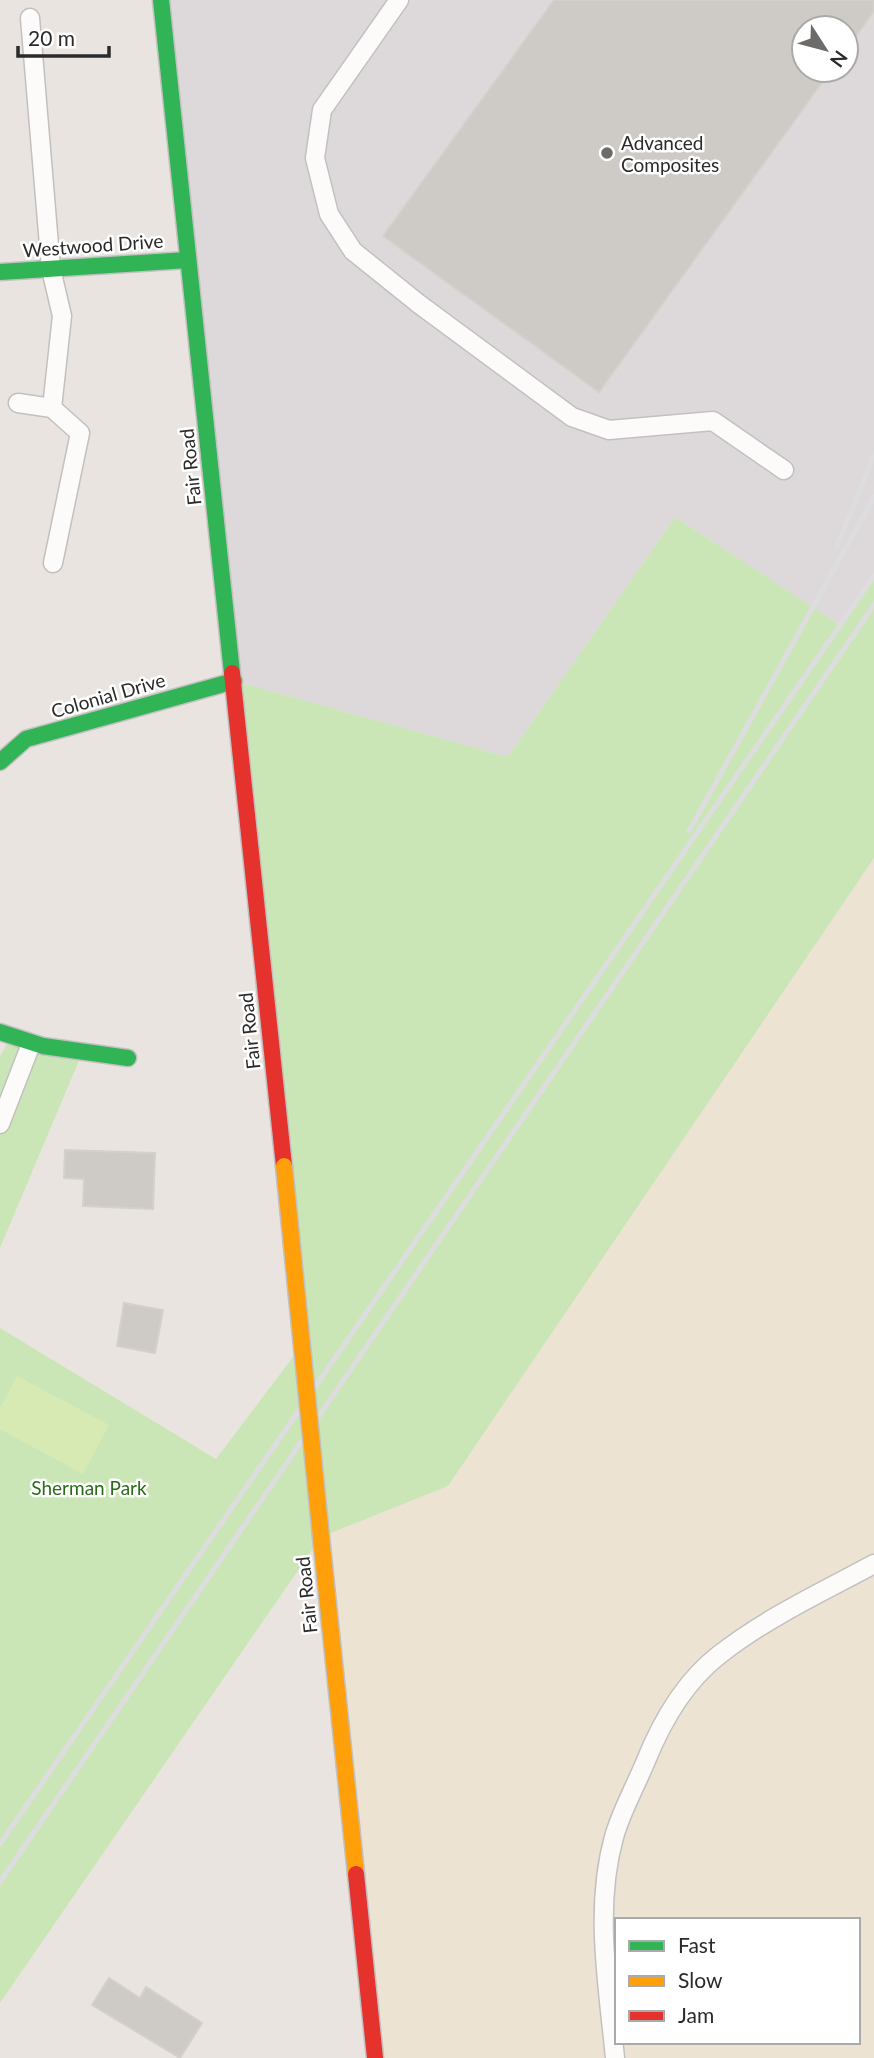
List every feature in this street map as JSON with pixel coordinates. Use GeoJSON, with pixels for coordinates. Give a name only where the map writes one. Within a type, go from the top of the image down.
{"type":"FeatureCollection","features":[{"type":"Feature","properties":{"kind":"main road","name":"Fair Road"},"geometry":{"type":"LineString","coordinates":[[161,0],[234,681],[375,2058]]}},
{"type":"Feature","properties":{"kind":"main road","name":"Westwood Drive"},"geometry":{"type":"LineString","coordinates":[[0,272],[188,260]]}},
{"type":"Feature","properties":{"kind":"main road","name":"Colonial Drive"},"geometry":{"type":"LineString","coordinates":[[0,762],[26,739],[234,681]]}},
{"type":"Feature","properties":{"kind":"main road"},"geometry":{"type":"LineString","coordinates":[[0,1032],[9,1039],[31,1044],[128,1058]]}},
{"type":"Feature","properties":{"kind":"lane"},"geometry":{"type":"LineString","coordinates":[[399,0],[322,110],[315,158],[329,214],[353,251],[419,304],[572,417],[609,430],[713,421],[784,470]]}},
{"type":"Feature","properties":{"kind":"lane"},"geometry":{"type":"LineString","coordinates":[[30,18],[51,268],[62,316],[52,408]]}},
{"type":"Feature","properties":{"kind":"lane"},"geometry":{"type":"LineString","coordinates":[[18,403],[52,408],[80,433],[53,563]]}},
{"type":"Feature","properties":{"kind":"lane"},"geometry":{"type":"LineString","coordinates":[[0,1124],[31,1044]]}},
{"type":"Feature","properties":{"kind":"lane"},"geometry":{"type":"LineString","coordinates":[[615,2058],[603,1938],[605,1883],[614,1836],[674,1702],[717,1656],[775,1618],[874,1564]]}},
{"type":"Feature","properties":{"kind":"shaded area"},"geometry":{"type":"Polygon","coordinates":[[[161,0],[874,0],[874,576],[840,625],[675,517],[508,757],[234,681],[161,0]]]}},
{"type":"Feature","properties":{"kind":"shaded area"},"geometry":{"type":"Polygon","coordinates":[[[874,858],[874,2058],[375,2058],[321,1537],[448,1486],[874,858]]]}},
{"type":"Feature","properties":{"kind":"green space","name":"Sherman Park"},"geometry":{"type":"Polygon","coordinates":[[[675,517],[840,625],[874,576],[874,858],[448,1486],[321,1537],[0,2003],[0,1328],[216,1459],[302,1345],[234,681],[508,757],[675,517]]]}},
{"type":"Feature","properties":{"kind":"green space"},"geometry":{"type":"Polygon","coordinates":[[[10,1039],[83,1051],[0,1248],[0,1056],[10,1039]]]}},
{"type":"Feature","properties":{"kind":"green space"},"geometry":{"type":"Polygon","coordinates":[[[17,1376],[109,1425],[83,1474],[0,1429],[0,1408],[17,1376]]]}},
{"type":"Feature","properties":{"kind":"building","name":"Advanced Composites"},"geometry":{"type":"Polygon","coordinates":[[[554,0],[874,0],[874,11],[860,30],[860,14],[790,14],[790,84],[821,84],[599,392],[383,236],[554,0]]]}},
{"type":"Feature","properties":{"kind":"building"},"geometry":{"type":"Polygon","coordinates":[[[65,1150],[155,1153],[153,1209],[83,1206],[84,1179],[64,1178],[65,1150]]]}},
{"type":"Feature","properties":{"kind":"building"},"geometry":{"type":"Polygon","coordinates":[[[124,1303],[163,1310],[155,1353],[117,1346],[124,1303]]]}},
{"type":"Feature","properties":{"kind":"building"},"geometry":{"type":"Polygon","coordinates":[[[109,1978],[140,1998],[146,1987],[202,2023],[180,2058],[92,2005],[109,1978]]]}},
{"type":"Feature","properties":{"kind":"railway"},"geometry":{"type":"LineString","coordinates":[[837,546],[874,455]]}},
{"type":"Feature","properties":{"kind":"railway"},"geometry":{"type":"LineString","coordinates":[[689,831],[874,497]]}},
{"type":"Feature","properties":{"kind":"railway"},"geometry":{"type":"LineString","coordinates":[[0,1844],[874,576]]}},
{"type":"Feature","properties":{"kind":"railway"},"geometry":{"type":"LineString","coordinates":[[0,1882],[874,605]]}},
{"type":"Feature","properties":{"kind":"traffic: fast"},"geometry":{"type":"LineString","coordinates":[[161,0],[232,673]]}},
{"type":"Feature","properties":{"kind":"traffic: fast"},"geometry":{"type":"LineString","coordinates":[[0,272],[188,260]]}},
{"type":"Feature","properties":{"kind":"traffic: fast"},"geometry":{"type":"LineString","coordinates":[[0,762],[26,739],[234,681]]}},
{"type":"Feature","properties":{"kind":"traffic: fast"},"geometry":{"type":"LineString","coordinates":[[0,1032],[43,1046],[128,1058]]}},
{"type":"Feature","properties":{"kind":"traffic: slow"},"geometry":{"type":"LineString","coordinates":[[284,1166],[321,1537]]}},
{"type":"Feature","properties":{"kind":"traffic: slow"},"geometry":{"type":"LineString","coordinates":[[321,1537],[356,1874]]}},
{"type":"Feature","properties":{"kind":"traffic: jam"},"geometry":{"type":"LineString","coordinates":[[232,673],[284,1166]]}},
{"type":"Feature","properties":{"kind":"traffic: jam"},"geometry":{"type":"LineString","coordinates":[[356,1874],[375,2058]]}},
{"type":"Feature","properties":{"kind":"place","name":"Advanced Composites"},"geometry":{"type":"Point","coordinates":[607,153]}}]}
